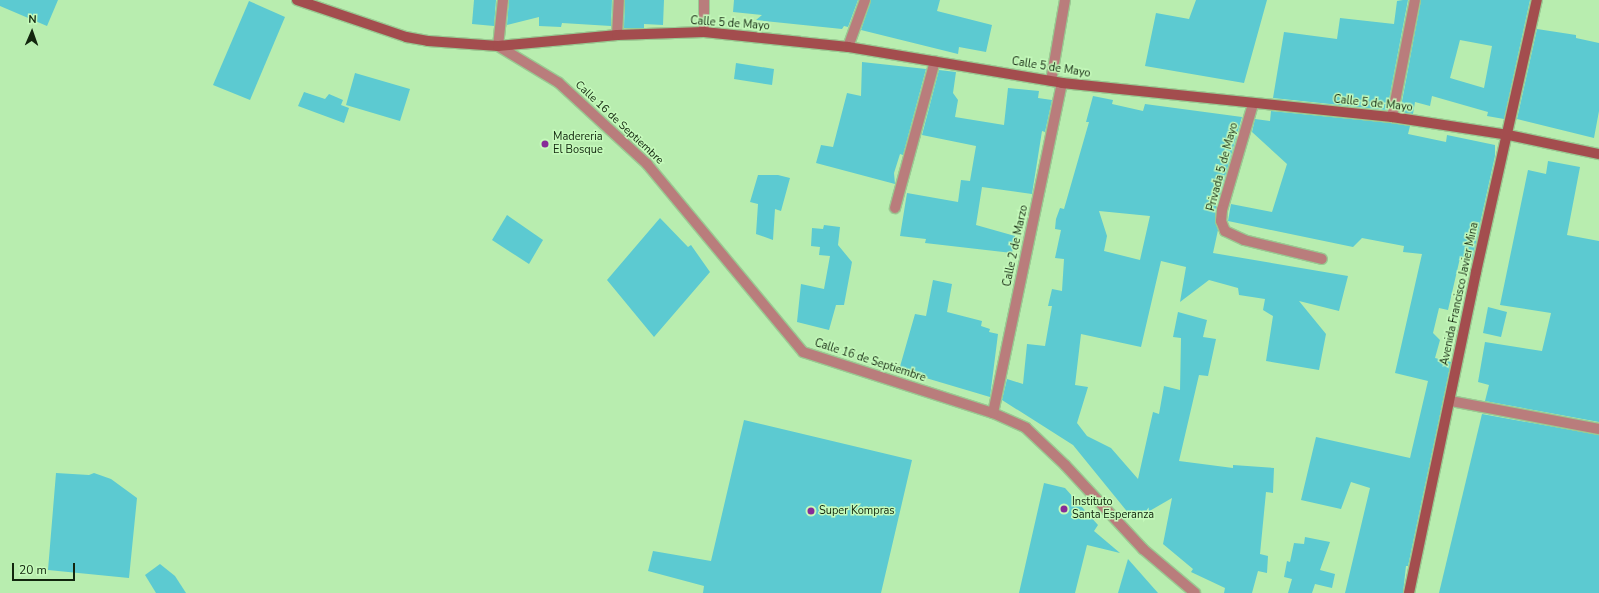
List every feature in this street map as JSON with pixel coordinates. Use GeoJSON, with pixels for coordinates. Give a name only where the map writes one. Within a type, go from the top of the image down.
{"type":"FeatureCollection","features":[{"type":"Feature","properties":{"kind":"street","name":"Calle 5 de Mayo"},"geometry":{"type":"LineString","coordinates":[[297,0],[406,37],[428,41],[498,46],[618,35],[704,32],[848,47],[1062,83],[1392,118],[1508,135],[1599,154]]}},
{"type":"Feature","properties":{"kind":"street"},"geometry":{"type":"LineString","coordinates":[[498,46],[503,0]]}},
{"type":"Feature","properties":{"kind":"street"},"geometry":{"type":"LineString","coordinates":[[618,35],[619,0]]}},
{"type":"Feature","properties":{"kind":"street"},"geometry":{"type":"LineString","coordinates":[[704,0],[704,32]]}},
{"type":"Feature","properties":{"kind":"street"},"geometry":{"type":"LineString","coordinates":[[848,47],[865,0]]}},
{"type":"Feature","properties":{"kind":"street"},"geometry":{"type":"LineString","coordinates":[[1051,81],[1066,0]]}},
{"type":"Feature","properties":{"kind":"street"},"geometry":{"type":"LineString","coordinates":[[1392,118],[1415,0]]}},
{"type":"Feature","properties":{"kind":"street","name":"Avenida Francisco Javier Mina"},"geometry":{"type":"LineString","coordinates":[[1409,593],[1451,400],[1476,272],[1508,135],[1537,0]]}},
{"type":"Feature","properties":{"kind":"street","name":"Calle 16 de Septiembre"},"geometry":{"type":"LineString","coordinates":[[498,46],[559,83],[647,164],[803,352],[993,413],[1026,428],[1065,466],[1143,549],[1195,593]]}},
{"type":"Feature","properties":{"kind":"street"},"geometry":{"type":"LineString","coordinates":[[895,208],[935,61]]}},
{"type":"Feature","properties":{"kind":"street","name":"Calle 2 de Marzo"},"geometry":{"type":"LineString","coordinates":[[993,413],[1062,83]]}},
{"type":"Feature","properties":{"kind":"street","name":"Privada 5 de Mayo"},"geometry":{"type":"LineString","coordinates":[[1253,104],[1222,210],[1221,221],[1225,231],[1244,240],[1322,259]]}},
{"type":"Feature","properties":{"kind":"street"},"geometry":{"type":"LineString","coordinates":[[1451,400],[1599,429]]}},
{"type":"Feature","properties":{"kind":"building"},"geometry":{"type":"Polygon","coordinates":[[[0,0],[58,0],[47,26],[0,6],[0,0]]]}},
{"type":"Feature","properties":{"kind":"building"},"geometry":{"type":"Polygon","coordinates":[[[474,0],[496,0],[494,26],[472,24],[474,0]]]}},
{"type":"Feature","properties":{"kind":"building"},"geometry":{"type":"Polygon","coordinates":[[[509,0],[612,0],[611,26],[562,23],[561,27],[539,26],[539,17],[507,25],[509,0]]]}},
{"type":"Feature","properties":{"kind":"building"},"geometry":{"type":"Polygon","coordinates":[[[625,0],[664,0],[663,25],[644,24],[644,28],[624,28],[625,0]]]}},
{"type":"Feature","properties":{"kind":"building"},"geometry":{"type":"Polygon","coordinates":[[[734,0],[858,0],[848,27],[844,26],[842,29],[756,20],[762,15],[733,12],[734,0]]]}},
{"type":"Feature","properties":{"kind":"building"},"geometry":{"type":"Polygon","coordinates":[[[871,0],[940,0],[937,11],[992,25],[986,52],[959,47],[958,54],[861,30],[871,0]]]}},
{"type":"Feature","properties":{"kind":"building"},"geometry":{"type":"Polygon","coordinates":[[[1196,0],[1267,0],[1244,83],[1145,66],[1156,13],[1189,19],[1196,0]]]}},
{"type":"Feature","properties":{"kind":"building"},"geometry":{"type":"Polygon","coordinates":[[[1408,0],[1387,110],[1273,98],[1284,32],[1337,39],[1340,18],[1394,24],[1397,1],[1408,0]]]}},
{"type":"Feature","properties":{"kind":"building"},"geometry":{"type":"Polygon","coordinates":[[[1421,0],[1530,0],[1504,119],[1487,116],[1488,112],[1432,96],[1430,106],[1415,102],[1413,114],[1400,112],[1421,0]],[[1460,40],[1450,78],[1484,88],[1492,46],[1460,40]]]}},
{"type":"Feature","properties":{"kind":"building"},"geometry":{"type":"Polygon","coordinates":[[[249,1],[285,17],[250,100],[213,85],[249,1]]]}},
{"type":"Feature","properties":{"kind":"building"},"geometry":{"type":"Polygon","coordinates":[[[1537,29],[1576,35],[1576,38],[1599,43],[1599,111],[1594,138],[1517,119],[1537,29]]]}},
{"type":"Feature","properties":{"kind":"building"},"geometry":{"type":"Polygon","coordinates":[[[862,62],[926,69],[903,155],[900,154],[894,173],[895,184],[816,163],[821,145],[833,147],[847,93],[861,96],[862,62]]]}},
{"type":"Feature","properties":{"kind":"building"},"geometry":{"type":"Polygon","coordinates":[[[736,63],[774,69],[772,85],[734,79],[736,63]]]}},
{"type":"Feature","properties":{"kind":"building"},"geometry":{"type":"Polygon","coordinates":[[[939,70],[956,72],[953,93],[958,100],[955,117],[1004,125],[1008,88],[1039,91],[1038,98],[1052,100],[1045,132],[1042,131],[1032,194],[982,187],[976,225],[1015,236],[1012,253],[925,243],[926,239],[900,236],[907,193],[958,202],[961,180],[970,181],[976,146],[922,135],[939,70]]]}},
{"type":"Feature","properties":{"kind":"building"},"geometry":{"type":"Polygon","coordinates":[[[355,73],[410,89],[400,121],[346,105],[355,73]]]}},
{"type":"Feature","properties":{"kind":"building"},"geometry":{"type":"Polygon","coordinates":[[[304,92],[325,99],[329,94],[343,100],[341,105],[349,108],[344,123],[298,106],[304,92]]]}},
{"type":"Feature","properties":{"kind":"building"},"geometry":{"type":"Polygon","coordinates":[[[1093,96],[1113,100],[1112,104],[1143,111],[1145,104],[1242,117],[1216,208],[1215,221],[1218,230],[1213,253],[1348,276],[1339,311],[1299,301],[1326,334],[1319,370],[1266,361],[1273,316],[1263,310],[1265,299],[1239,295],[1238,288],[1209,280],[1180,302],[1186,267],[1161,261],[1141,347],[1081,334],[1075,385],[1088,387],[1077,423],[1087,436],[1111,448],[1138,479],[1153,412],[1159,414],[1164,386],[1180,390],[1181,338],[1173,337],[1178,312],[1207,320],[1203,337],[1216,339],[1208,376],[1199,375],[1179,461],[1233,468],[1233,465],[1274,468],[1273,493],[1266,492],[1260,554],[1268,556],[1267,573],[1258,571],[1252,593],[1224,593],[1225,588],[1191,572],[1193,569],[1163,544],[1172,498],[1134,520],[1073,445],[1002,400],[1007,379],[1023,384],[1027,344],[1045,346],[1052,306],[1048,306],[1052,289],[1062,291],[1064,259],[1055,258],[1061,230],[1055,229],[1056,219],[1060,208],[1064,209],[1089,122],[1086,122],[1093,96]],[[1099,211],[1107,236],[1104,251],[1140,260],[1150,216],[1099,211]]]}},
{"type":"Feature","properties":{"kind":"building"},"geometry":{"type":"Polygon","coordinates":[[[1271,111],[1391,123],[1410,126],[1408,134],[1446,142],[1447,135],[1495,145],[1495,156],[1472,260],[1460,258],[1448,310],[1439,308],[1433,333],[1440,340],[1435,358],[1451,362],[1408,566],[1406,566],[1403,593],[1345,593],[1370,488],[1351,482],[1341,509],[1301,500],[1316,437],[1410,458],[1428,381],[1395,373],[1422,254],[1403,252],[1404,246],[1362,238],[1353,247],[1228,221],[1231,204],[1272,212],[1287,164],[1252,132],[1255,119],[1270,121],[1271,111]]]}},
{"type":"Feature","properties":{"kind":"building"},"geometry":{"type":"Polygon","coordinates":[[[1548,161],[1580,167],[1567,235],[1599,241],[1599,422],[1485,401],[1489,385],[1478,382],[1485,342],[1542,351],[1551,313],[1500,305],[1528,170],[1546,174],[1548,161]]]}},
{"type":"Feature","properties":{"kind":"building"},"geometry":{"type":"Polygon","coordinates":[[[758,175],[778,175],[790,178],[781,211],[775,209],[773,240],[756,234],[758,204],[750,202],[758,175]]]}},
{"type":"Feature","properties":{"kind":"building"},"geometry":{"type":"Polygon","coordinates":[[[507,215],[543,240],[529,264],[492,240],[507,215]]]}},
{"type":"Feature","properties":{"kind":"building"},"geometry":{"type":"Polygon","coordinates":[[[660,218],[688,247],[691,245],[710,272],[654,337],[607,280],[660,218]]]}},
{"type":"Feature","properties":{"kind":"building"},"geometry":{"type":"Polygon","coordinates":[[[824,225],[840,227],[838,245],[852,262],[844,305],[836,305],[829,330],[797,322],[801,284],[824,289],[830,256],[819,255],[820,247],[811,246],[812,228],[823,229],[824,225]]]}},
{"type":"Feature","properties":{"kind":"building"},"geometry":{"type":"Polygon","coordinates":[[[933,280],[952,284],[947,312],[982,321],[981,326],[990,329],[989,332],[998,334],[990,397],[899,370],[915,314],[926,316],[933,280]]]}},
{"type":"Feature","properties":{"kind":"building"},"geometry":{"type":"Polygon","coordinates":[[[1488,307],[1507,312],[1501,337],[1483,333],[1488,307]]]}},
{"type":"Feature","properties":{"kind":"building"},"geometry":{"type":"Polygon","coordinates":[[[1482,414],[1599,435],[1599,593],[1439,593],[1482,414]]]}},
{"type":"Feature","properties":{"kind":"building","name":"Super Kompras"},"geometry":{"type":"Polygon","coordinates":[[[744,420],[912,460],[881,593],[703,593],[704,586],[648,571],[653,551],[711,561],[744,420]]]}},
{"type":"Feature","properties":{"kind":"building"},"geometry":{"type":"Polygon","coordinates":[[[56,473],[89,475],[94,473],[111,479],[137,498],[129,578],[48,570],[56,473]]]}},
{"type":"Feature","properties":{"kind":"building"},"geometry":{"type":"Polygon","coordinates":[[[1044,483],[1065,488],[1098,525],[1094,531],[1120,553],[1087,545],[1075,593],[1019,593],[1044,483]]]}},
{"type":"Feature","properties":{"kind":"building"},"geometry":{"type":"Polygon","coordinates":[[[1305,537],[1330,542],[1320,570],[1335,574],[1332,588],[1315,584],[1312,593],[1288,593],[1292,579],[1284,577],[1287,561],[1290,562],[1294,543],[1304,544],[1305,537]]]}},
{"type":"Feature","properties":{"kind":"building"},"geometry":{"type":"Polygon","coordinates":[[[1128,559],[1158,593],[1118,593],[1128,559]]]}},
{"type":"Feature","properties":{"kind":"building"},"geometry":{"type":"Polygon","coordinates":[[[160,564],[175,576],[186,593],[156,593],[145,575],[160,564]]]}},
{"type":"Feature","properties":{"kind":"place","name":"Madereria El Bosque"},"geometry":{"type":"Point","coordinates":[545,144]}},
{"type":"Feature","properties":{"kind":"place","name":"Instituto Santa Esperanza"},"geometry":{"type":"Point","coordinates":[1064,509]}},
{"type":"Feature","properties":{"kind":"place","name":"Super Kompras"},"geometry":{"type":"Point","coordinates":[811,511]}}]}
